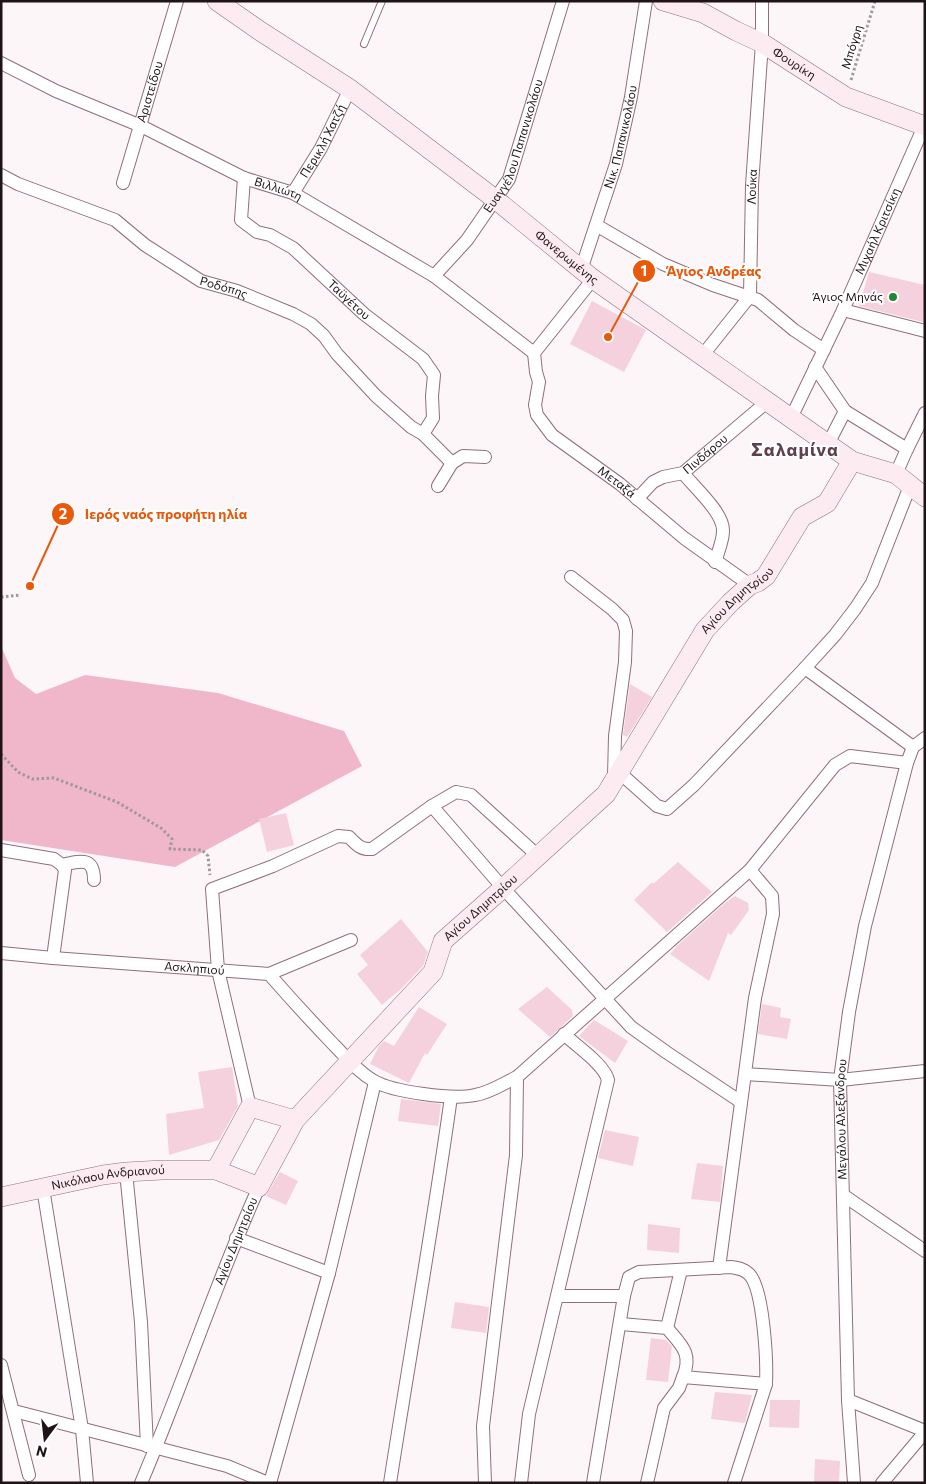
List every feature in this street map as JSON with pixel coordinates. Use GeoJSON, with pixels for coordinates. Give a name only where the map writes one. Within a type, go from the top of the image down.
{"type":"FeatureCollection","features":[{"type":"Feature","properties":{"kind":"street","name":"Αριστείδου"},"geometry":{"type":"LineString","coordinates":[[123,183],[177,1]]}},
{"type":"Feature","properties":{"kind":"street","name":"Φανερωμένης"},"geometry":{"type":"LineString","coordinates":[[217,1],[350,89],[495,199],[587,274],[702,356],[852,461],[903,480],[925,497]]}},
{"type":"Feature","properties":{"kind":"street","name":"Ευαγγέλου Παπανικολάου"},"geometry":{"type":"LineString","coordinates":[[434,276],[468,240],[509,179],[563,1]]}},
{"type":"Feature","properties":{"kind":"street","name":"Νικ. Παπανικολάου"},"geometry":{"type":"LineString","coordinates":[[534,353],[587,274],[596,225],[621,145],[631,97],[646,1]]}},
{"type":"Feature","properties":{"kind":"street","name":"Φουρίκη"},"geometry":{"type":"LineString","coordinates":[[663,1],[703,13],[736,31],[762,42],[846,97],[925,125]]}},
{"type":"Feature","properties":{"kind":"street","name":"Λούκα"},"geometry":{"type":"LineString","coordinates":[[750,296],[752,185],[762,42],[762,1]]}},
{"type":"Feature","properties":{"kind":"street","name":"Βιλλιώτη"},"geometry":{"type":"LineString","coordinates":[[1,63],[56,91],[140,126],[244,178],[293,193],[434,276],[534,353]]}},
{"type":"Feature","properties":{"kind":"street","name":"Περικλή Χατζή"},"geometry":{"type":"LineString","coordinates":[[293,193],[321,148],[350,89]]}},
{"type":"Feature","properties":{"kind":"street","name":"Μιχαήλ Κριτσίκη"},"geometry":{"type":"LineString","coordinates":[[791,418],[843,310],[925,125]]}},
{"type":"Feature","properties":{"kind":"street","name":"Ροδόπης"},"geometry":{"type":"LineString","coordinates":[[1,175],[18,184],[115,220],[145,245],[201,281],[237,291],[293,314],[311,324],[324,336],[337,354],[376,396],[411,427],[422,434],[452,463]]}},
{"type":"Feature","properties":{"kind":"street","name":"Ταϋγέτου"},"geometry":{"type":"LineString","coordinates":[[244,178],[241,220],[257,232],[270,235],[294,248],[364,314],[423,359],[429,367],[434,375],[432,396],[433,418],[422,434]]}},
{"type":"Feature","properties":{"kind":"street"},"geometry":{"type":"LineString","coordinates":[[596,225],[663,264],[713,285],[758,300],[794,330],[824,350]]}},
{"type":"Feature","properties":{"kind":"street"},"geometry":{"type":"LineString","coordinates":[[702,356],[750,296]]}},
{"type":"Feature","properties":{"kind":"street"},"geometry":{"type":"LineString","coordinates":[[843,310],[925,331]]}},
{"type":"Feature","properties":{"kind":"street","name":"Μεταξά"},"geometry":{"type":"LineString","coordinates":[[534,353],[539,382],[535,405],[537,415],[552,435],[620,484],[715,562],[750,585]]}},
{"type":"Feature","properties":{"kind":"street"},"geometry":{"type":"LineString","coordinates":[[815,368],[845,411],[907,449]]}},
{"type":"Feature","properties":{"kind":"street","name":"Πινδάρου"},"geometry":{"type":"LineString","coordinates":[[637,499],[654,482],[663,477],[683,473],[768,401]]}},
{"type":"Feature","properties":{"kind":"street"},"geometry":{"type":"LineString","coordinates":[[828,444],[845,411]]}},
{"type":"Feature","properties":{"kind":"street"},"geometry":{"type":"LineString","coordinates":[[571,577],[612,609],[623,620],[626,631],[625,662],[615,736],[617,777],[657,806],[667,809],[694,785],[806,668],[836,634],[872,583],[903,480],[907,449],[925,413]]}},
{"type":"Feature","properties":{"kind":"street"},"geometry":{"type":"LineString","coordinates":[[438,486],[452,463],[463,456],[485,457]]}},
{"type":"Feature","properties":{"kind":"street","name":"Αγίου Δημητρίου"},"geometry":{"type":"LineString","coordinates":[[142,1483],[152,1447],[236,1238],[295,1120],[433,972],[443,941],[606,794],[705,630],[750,585],[766,576],[802,517],[827,503],[852,461]]}},
{"type":"Feature","properties":{"kind":"street"},"geometry":{"type":"LineString","coordinates":[[683,473],[709,502],[724,529],[715,562]]}},
{"type":"Feature","properties":{"kind":"street"},"geometry":{"type":"LineString","coordinates":[[806,668],[913,747],[925,738]]}},
{"type":"Feature","properties":{"kind":"street","name":"Μεγάλου Αλεξάνδρου"},"geometry":{"type":"LineString","coordinates":[[854,1483],[848,1400],[840,1080],[849,1012],[865,926],[907,763],[913,747]]}},
{"type":"Feature","properties":{"kind":"street"},"geometry":{"type":"LineString","coordinates":[[351,940],[269,974],[350,1062],[376,1082],[411,1092],[451,1097],[475,1095],[491,1090],[517,1077],[750,870],[835,765],[850,756],[907,763]]}},
{"type":"Feature","properties":{"kind":"street"},"geometry":{"type":"LineString","coordinates":[[260,1187],[216,1170],[250,1106],[218,970],[212,889],[273,866],[338,836],[349,837],[360,848],[372,849],[432,806],[456,792],[471,795],[538,856]]}},
{"type":"Feature","properties":{"kind":"street"},"geometry":{"type":"LineString","coordinates":[[432,806],[631,1027],[742,1102]]}},
{"type":"Feature","properties":{"kind":"street"},"geometry":{"type":"LineString","coordinates":[[1,850],[54,860],[62,865],[65,870],[53,958]]}},
{"type":"Feature","properties":{"kind":"street"},"geometry":{"type":"LineString","coordinates":[[62,865],[77,861],[86,862],[92,865],[94,880]]}},
{"type":"Feature","properties":{"kind":"street"},"geometry":{"type":"LineString","coordinates":[[719,1268],[755,998],[773,914],[772,896],[750,870]]}},
{"type":"Feature","properties":{"kind":"street","name":"Ασκληπιού"},"geometry":{"type":"LineString","coordinates":[[1,953],[269,974]]}},
{"type":"Feature","properties":{"kind":"street"},"geometry":{"type":"LineString","coordinates":[[521,1483],[529,1414],[608,1080],[600,1066],[564,1034]]}},
{"type":"Feature","properties":{"kind":"street"},"geometry":{"type":"LineString","coordinates":[[745,1074],[840,1080],[925,1071]]}},
{"type":"Feature","properties":{"kind":"street"},"geometry":{"type":"LineString","coordinates":[[486,1483],[483,1426],[516,1154],[517,1077]]}},
{"type":"Feature","properties":{"kind":"street"},"geometry":{"type":"LineString","coordinates":[[14,1411],[227,1466],[269,1483],[329,1274],[376,1082]]}},
{"type":"Feature","properties":{"kind":"street"},"geometry":{"type":"LineString","coordinates":[[390,1483],[407,1371],[434,1221],[451,1097]]}},
{"type":"Feature","properties":{"kind":"street"},"geometry":{"type":"LineString","coordinates":[[250,1106],[295,1120]]}},
{"type":"Feature","properties":{"kind":"street","name":"Νικόλαου Ανδριανού"},"geometry":{"type":"LineString","coordinates":[[1,1197],[103,1175],[126,1172],[216,1170]]}},
{"type":"Feature","properties":{"kind":"street"},"geometry":{"type":"LineString","coordinates":[[126,1172],[152,1447]]}},
{"type":"Feature","properties":{"kind":"street"},"geometry":{"type":"LineString","coordinates":[[43,1188],[82,1429],[87,1483]]}},
{"type":"Feature","properties":{"kind":"street"},"geometry":{"type":"LineString","coordinates":[[844,1196],[925,1251]]}},
{"type":"Feature","properties":{"kind":"street"},"geometry":{"type":"LineString","coordinates":[[236,1238],[329,1274]]}},
{"type":"Feature","properties":{"kind":"street"},"geometry":{"type":"LineString","coordinates":[[593,1483],[624,1296],[629,1277],[634,1273],[731,1267],[742,1269],[750,1275],[753,1281],[762,1315],[766,1368],[766,1384],[734,1483]]}},
{"type":"Feature","properties":{"kind":"street"},"geometry":{"type":"LineString","coordinates":[[667,1328],[682,1270]]}},
{"type":"Feature","properties":{"kind":"street"},"geometry":{"type":"LineString","coordinates":[[558,1296],[624,1296]]}},
{"type":"Feature","properties":{"kind":"street"},"geometry":{"type":"LineString","coordinates":[[620,1324],[667,1328],[686,1351],[686,1369],[679,1388],[664,1408],[647,1483]]}},
{"type":"Feature","properties":{"kind":"street"},"geometry":{"type":"LineString","coordinates":[[1,1365],[29,1475]]}},
{"type":"Feature","properties":{"kind":"street"},"geometry":{"type":"LineString","coordinates":[[683,1377],[766,1384]]}},
{"type":"Feature","properties":{"kind":"street"},"geometry":{"type":"LineString","coordinates":[[848,1400],[925,1431],[882,1483]]}},
{"type":"Feature","properties":{"kind":"lane"},"geometry":{"type":"LineString","coordinates":[[364,44],[382,1]]}},
{"type":"Feature","properties":{"kind":"path","name":"Μπόγρη"},"geometry":{"type":"LineString","coordinates":[[846,97],[874,1]]}},
{"type":"Feature","properties":{"kind":"path"},"geometry":{"type":"LineString","coordinates":[[1,597],[21,595]]}},
{"type":"Feature","properties":{"kind":"path"},"geometry":{"type":"LineString","coordinates":[[1,754],[18,772],[32,778],[54,778],[117,802],[161,828],[172,839],[170,849],[202,850],[208,856],[212,889]]}},
{"type":"Feature","properties":{"kind":"shaded area"},"geometry":{"type":"Polygon","coordinates":[[[1,646],[15,678],[36,694],[85,675],[218,693],[344,731],[362,766],[175,867],[1,840],[1,646]]]}},
{"type":"Feature","properties":{"kind":"building","name":"Άγιος Μηνάς"},"geometry":{"type":"Polygon","coordinates":[[[869,272],[925,285],[925,315],[923,322],[859,306],[869,272]]]}},
{"type":"Feature","properties":{"kind":"building"},"geometry":{"type":"Polygon","coordinates":[[[592,301],[646,330],[624,372],[570,344],[592,301]]]}},
{"type":"Feature","properties":{"kind":"building"},"geometry":{"type":"Polygon","coordinates":[[[630,684],[652,697],[627,737],[623,735],[630,684]]]}},
{"type":"Feature","properties":{"kind":"building"},"geometry":{"type":"Polygon","coordinates":[[[286,813],[294,845],[267,852],[259,819],[286,813]]]}},
{"type":"Feature","properties":{"kind":"building"},"geometry":{"type":"Polygon","coordinates":[[[678,862],[712,892],[667,932],[634,900],[652,882],[653,884],[678,862]]]}},
{"type":"Feature","properties":{"kind":"building"},"geometry":{"type":"Polygon","coordinates":[[[735,896],[748,903],[749,910],[731,935],[728,933],[709,981],[670,954],[735,896]]]}},
{"type":"Feature","properties":{"kind":"building"},"geometry":{"type":"Polygon","coordinates":[[[401,919],[428,952],[423,966],[382,1005],[357,974],[368,965],[360,955],[401,919]]]}},
{"type":"Feature","properties":{"kind":"building"},"geometry":{"type":"Polygon","coordinates":[[[547,987],[572,1010],[573,1016],[550,1037],[518,1009],[547,987]]]}},
{"type":"Feature","properties":{"kind":"building"},"geometry":{"type":"Polygon","coordinates":[[[762,1004],[781,1008],[780,1017],[791,1019],[787,1039],[758,1034],[762,1004]]]}},
{"type":"Feature","properties":{"kind":"building"},"geometry":{"type":"Polygon","coordinates":[[[419,1007],[447,1024],[427,1055],[425,1053],[409,1083],[370,1064],[379,1046],[384,1041],[394,1046],[419,1007]]]}},
{"type":"Feature","properties":{"kind":"building"},"geometry":{"type":"Polygon","coordinates":[[[594,1020],[628,1041],[615,1063],[579,1036],[594,1020]]]}},
{"type":"Feature","properties":{"kind":"building"},"geometry":{"type":"Polygon","coordinates":[[[232,1067],[238,1106],[219,1140],[169,1155],[166,1114],[204,1108],[198,1072],[232,1067]]]}},
{"type":"Feature","properties":{"kind":"building"},"geometry":{"type":"Polygon","coordinates":[[[401,1099],[441,1104],[438,1126],[398,1121],[401,1099]]]}},
{"type":"Feature","properties":{"kind":"building"},"geometry":{"type":"Polygon","coordinates":[[[605,1130],[639,1137],[633,1166],[598,1158],[605,1130]]]}},
{"type":"Feature","properties":{"kind":"building"},"geometry":{"type":"Polygon","coordinates":[[[697,1163],[723,1166],[720,1202],[691,1199],[697,1163]]]}},
{"type":"Feature","properties":{"kind":"building"},"geometry":{"type":"Polygon","coordinates":[[[280,1172],[298,1181],[286,1205],[266,1196],[280,1172]]]}},
{"type":"Feature","properties":{"kind":"building"},"geometry":{"type":"Polygon","coordinates":[[[648,1224],[680,1228],[679,1253],[647,1250],[648,1224]]]}},
{"type":"Feature","properties":{"kind":"building"},"geometry":{"type":"Polygon","coordinates":[[[455,1302],[489,1307],[486,1333],[451,1328],[455,1302]]]}},
{"type":"Feature","properties":{"kind":"building"},"geometry":{"type":"Polygon","coordinates":[[[651,1338],[666,1340],[672,1346],[668,1382],[646,1380],[651,1338]]]}},
{"type":"Feature","properties":{"kind":"building"},"geometry":{"type":"Polygon","coordinates":[[[715,1392],[752,1395],[745,1423],[711,1419],[715,1392]]]}},
{"type":"Feature","properties":{"kind":"building"},"geometry":{"type":"Polygon","coordinates":[[[770,1400],[800,1400],[799,1428],[769,1427],[770,1400]]]}},
{"type":"Feature","properties":{"kind":"building"},"geometry":{"type":"Polygon","coordinates":[[[815,1459],[840,1461],[839,1483],[814,1483],[815,1459]]]}},
{"type":"Feature","properties":{"kind":"place","name":"Άγιος Μηνάς"},"geometry":{"type":"Point","coordinates":[893,297]}},
{"type":"Feature","properties":{"kind":"place","name":"Άγιος Ανδρέας"},"geometry":{"type":"Point","coordinates":[608,337]}},
{"type":"Feature","properties":{"kind":"place","name":"Ιερός ναός προφήτη ηλία"},"geometry":{"type":"Point","coordinates":[30,586]}},
{"type":"Feature","properties":{"kind":"district","name":"Σαλαμίνα"},"geometry":{"type":"Point","coordinates":[795,450]}}]}
